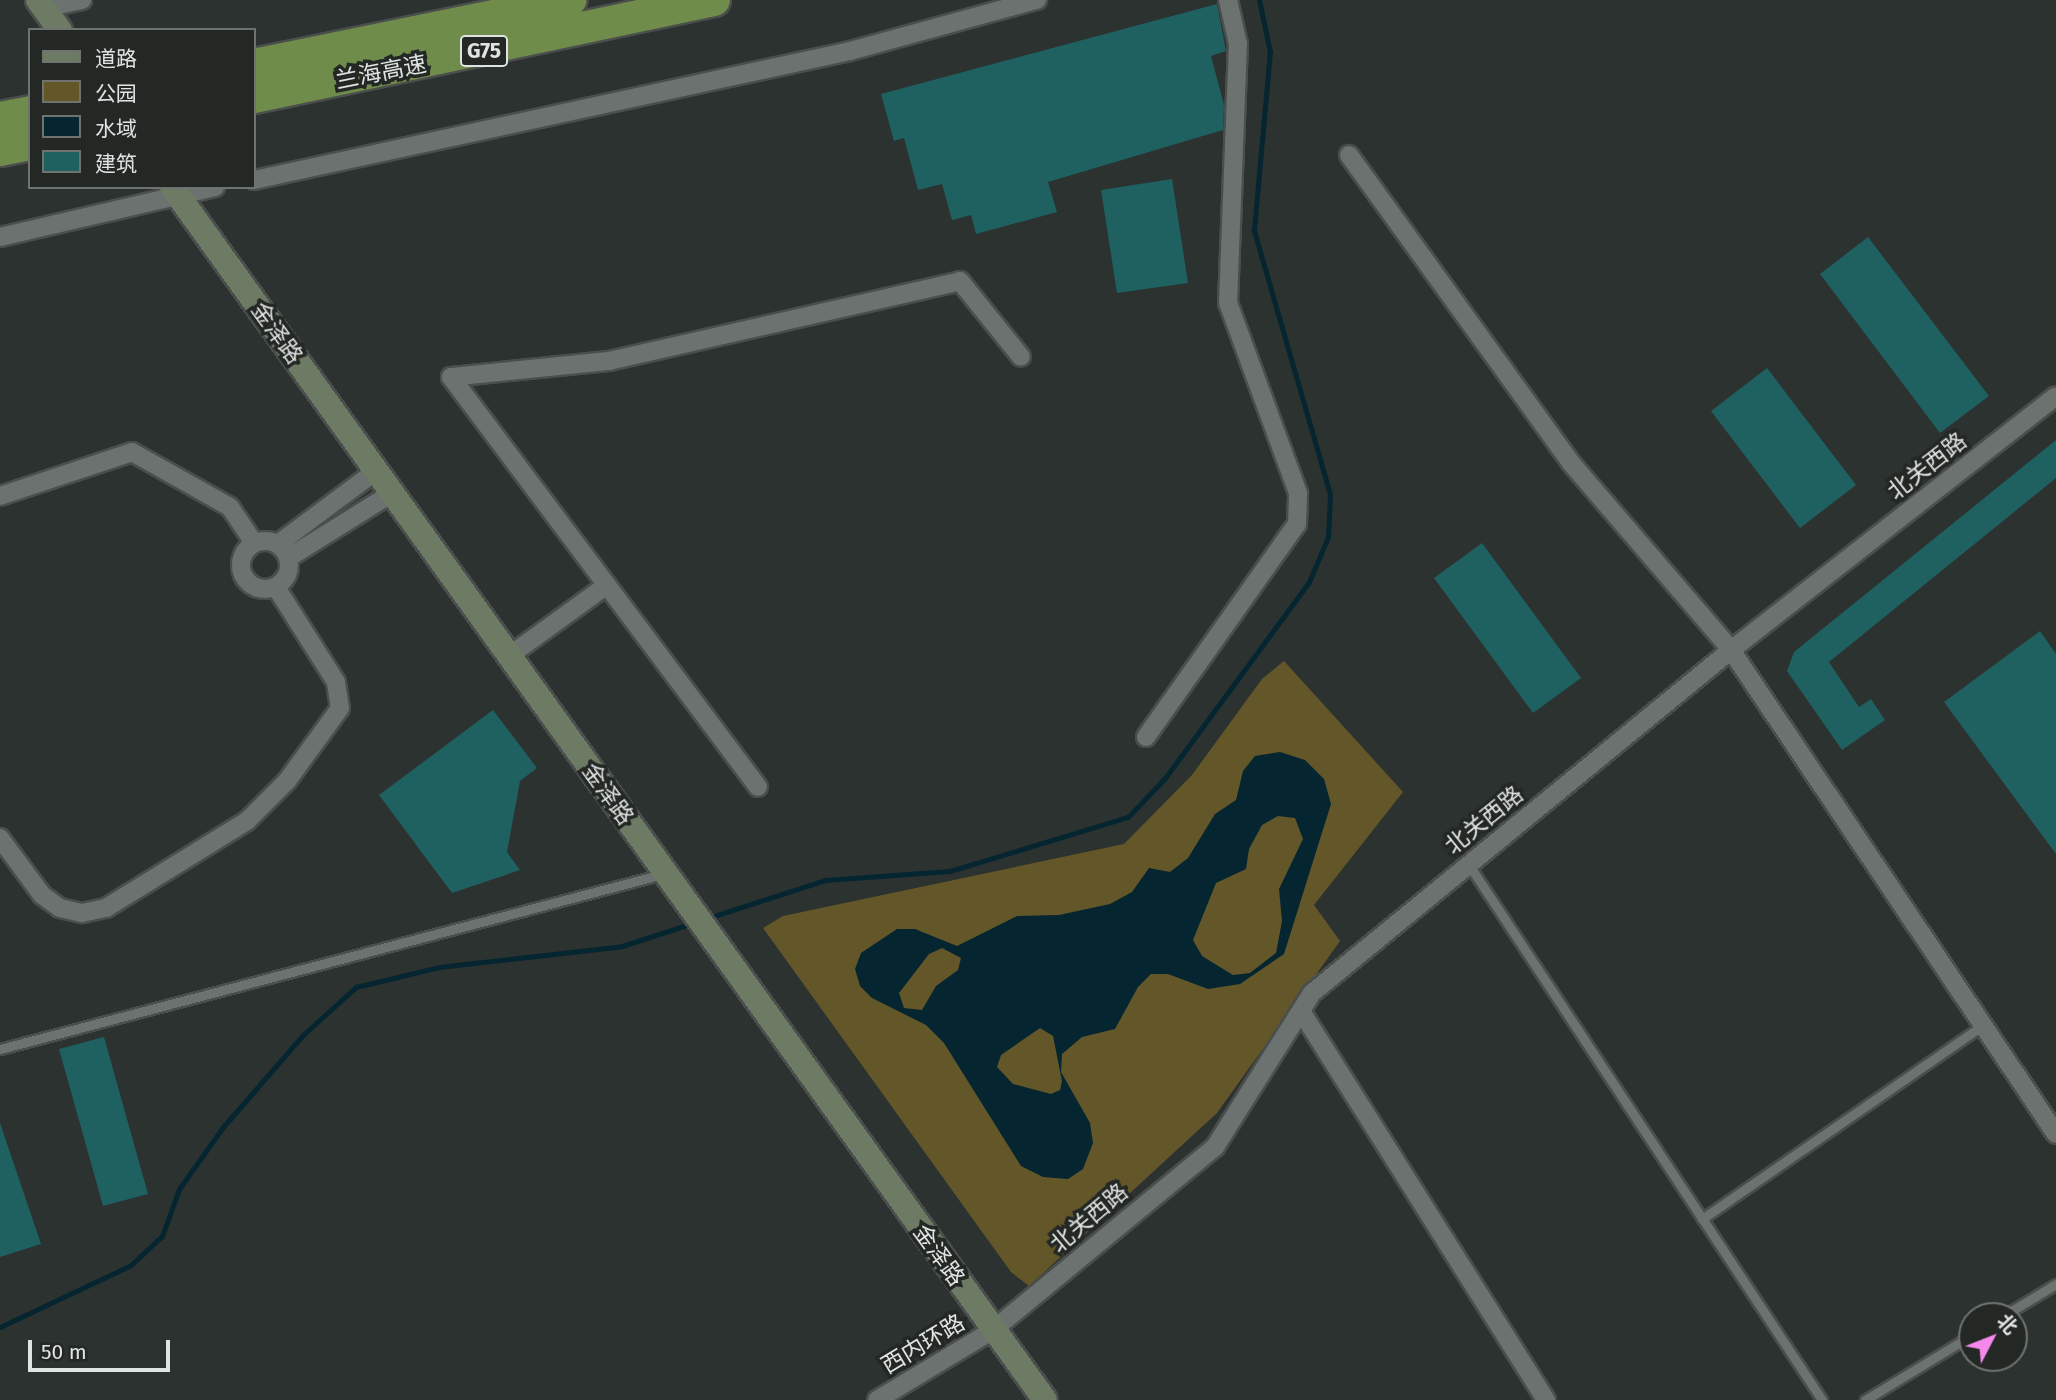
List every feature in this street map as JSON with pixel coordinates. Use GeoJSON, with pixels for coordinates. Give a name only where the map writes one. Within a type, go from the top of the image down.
{"type":"FeatureCollection","features":[{"type":"Feature","properties":{"kind":"highway","name":"兰海高速"},"geometry":{"type":"LineString","coordinates":[[256,65],[570,0]]}},
{"type":"Feature","properties":{"kind":"highway","name":"兰海高速"},"geometry":{"type":"LineString","coordinates":[[256,97],[714,0]]}},
{"type":"Feature","properties":{"kind":"highway"},"geometry":{"type":"LineString","coordinates":[[0,118],[28,112]]}},
{"type":"Feature","properties":{"kind":"highway"},"geometry":{"type":"LineString","coordinates":[[0,150],[28,144]]}},
{"type":"Feature","properties":{"kind":"main road"},"geometry":{"type":"LineString","coordinates":[[41,4],[59,28]]}},
{"type":"Feature","properties":{"kind":"main road","name":"金泽路"},"geometry":{"type":"LineString","coordinates":[[175,191],[1045,1400]]}},
{"type":"Feature","properties":{"kind":"street"},"geometry":{"type":"LineString","coordinates":[[41,4],[82,0]]}},
{"type":"Feature","properties":{"kind":"street"},"geometry":{"type":"LineString","coordinates":[[256,180],[850,51],[1037,0]]}},
{"type":"Feature","properties":{"kind":"street"},"geometry":{"type":"LineString","coordinates":[[1146,737],[1297,524],[1298,492],[1227,303],[1238,44],[1228,0]]}},
{"type":"Feature","properties":{"kind":"street"},"geometry":{"type":"LineString","coordinates":[[1349,155],[1571,463],[1731,650],[1986,1023],[2056,1134]]}},
{"type":"Feature","properties":{"kind":"street"},"geometry":{"type":"LineString","coordinates":[[0,237],[175,191],[195,189]]}},
{"type":"Feature","properties":{"kind":"street"},"geometry":{"type":"LineString","coordinates":[[758,787],[451,377],[609,361],[960,281],[1021,357]]}},
{"type":"Feature","properties":{"kind":"street","name":"北关西路"},"geometry":{"type":"LineString","coordinates":[[993,1330],[1215,1147],[1312,993],[1731,650],[2056,396]]}},
{"type":"Feature","properties":{"kind":"street"},"geometry":{"type":"LineString","coordinates":[[0,496],[132,452],[230,507],[254,543],[283,551],[392,493]]}},
{"type":"Feature","properties":{"kind":"street"},"geometry":{"type":"LineString","coordinates":[[283,551],[376,471]]}},
{"type":"Feature","properties":{"kind":"street"},"geometry":{"type":"LineString","coordinates":[[254,543],[242,555],[241,572],[260,589],[276,587],[288,575],[283,551]]}},
{"type":"Feature","properties":{"kind":"street"},"geometry":{"type":"LineString","coordinates":[[509,656],[607,586]]}},
{"type":"Feature","properties":{"kind":"street"},"geometry":{"type":"LineString","coordinates":[[0,838],[42,895],[60,908],[82,913],[106,908],[247,821],[287,781],[340,708],[336,682],[276,587]]}},
{"type":"Feature","properties":{"kind":"street"},"geometry":{"type":"LineString","coordinates":[[1301,1011],[1546,1400]]}},
{"type":"Feature","properties":{"kind":"street","name":"西内环路"},"geometry":{"type":"LineString","coordinates":[[877,1400],[993,1330]]}},
{"type":"Feature","properties":{"kind":"lane"},"geometry":{"type":"LineString","coordinates":[[1469,864],[1822,1400]]}},
{"type":"Feature","properties":{"kind":"lane"},"geometry":{"type":"LineString","coordinates":[[0,1049],[665,874]]}},
{"type":"Feature","properties":{"kind":"lane"},"geometry":{"type":"LineString","coordinates":[[1702,1219],[1986,1023]]}},
{"type":"Feature","properties":{"kind":"lane"},"geometry":{"type":"LineString","coordinates":[[2026,1302],[2056,1284]]}},
{"type":"Feature","properties":{"kind":"lane"},"geometry":{"type":"LineString","coordinates":[[1865,1400],[1958,1344]]}},
{"type":"Feature","properties":{"kind":"green space"},"geometry":{"type":"Polygon","coordinates":[[[1284,661],[1403,792],[1314,905],[1340,941],[1217,1113],[1029,1286],[1011,1272],[763,928],[783,916],[1124,844],[1192,775],[1262,679],[1284,661]]]}},
{"type":"Feature","properties":{"kind":"water"},"geometry":{"type":"Polygon","coordinates":[[[1280,752],[1305,760],[1324,779],[1331,804],[1284,954],[1240,984],[1208,989],[1168,974],[1151,974],[1138,987],[1115,1029],[1082,1037],[1062,1054],[1061,1072],[1090,1123],[1093,1143],[1083,1169],[1068,1179],[1043,1177],[1021,1166],[944,1043],[926,1025],[872,998],[860,986],[855,969],[861,953],[897,929],[915,929],[957,946],[1017,916],[1059,915],[1110,904],[1132,892],[1149,868],[1170,872],[1188,858],[1215,814],[1236,800],[1243,771],[1255,756],[1280,752]],[[1278,816],[1262,825],[1249,849],[1246,869],[1216,883],[1193,940],[1202,956],[1233,975],[1250,973],[1276,953],[1282,921],[1279,889],[1303,839],[1295,818],[1278,816]],[[942,948],[929,954],[899,993],[904,1008],[922,1010],[936,986],[958,970],[961,958],[942,948]],[[1040,1028],[1001,1055],[997,1067],[1013,1084],[1051,1094],[1060,1090],[1062,1081],[1053,1036],[1040,1028]]]}},
{"type":"Feature","properties":{"kind":"building"},"geometry":{"type":"Polygon","coordinates":[[[1217,4],[1226,51],[1211,56],[1224,105],[1223,130],[1048,182],[1057,212],[976,234],[971,215],[952,220],[942,184],[918,190],[904,138],[894,141],[881,94],[1217,4]]]}},
{"type":"Feature","properties":{"kind":"building"},"geometry":{"type":"Polygon","coordinates":[[[1172,179],[1188,283],[1117,293],[1101,190],[1172,179]]]}},
{"type":"Feature","properties":{"kind":"building"},"geometry":{"type":"Polygon","coordinates":[[[1868,237],[1989,396],[1940,433],[1820,274],[1868,237]]]}},
{"type":"Feature","properties":{"kind":"building"},"geometry":{"type":"Polygon","coordinates":[[[1767,368],[1856,485],[1800,528],[1711,411],[1767,368]]]}},
{"type":"Feature","properties":{"kind":"building"},"geometry":{"type":"Polygon","coordinates":[[[2056,440],[2056,478],[1829,662],[1859,707],[1871,699],[1885,720],[1842,750],[1787,671],[1794,652],[2056,440]]]}},
{"type":"Feature","properties":{"kind":"building"},"geometry":{"type":"Polygon","coordinates":[[[1482,543],[1581,678],[1533,713],[1434,578],[1482,543]]]}},
{"type":"Feature","properties":{"kind":"building"},"geometry":{"type":"Polygon","coordinates":[[[2040,631],[2056,654],[2056,854],[1944,702],[2040,631]]]}},
{"type":"Feature","properties":{"kind":"building"},"geometry":{"type":"Polygon","coordinates":[[[493,710],[537,768],[520,781],[507,852],[520,870],[452,893],[379,795],[493,710]]]}},
{"type":"Feature","properties":{"kind":"building"},"geometry":{"type":"Polygon","coordinates":[[[104,1037],[148,1194],[103,1206],[59,1049],[104,1037]]]}},
{"type":"Feature","properties":{"kind":"building"},"geometry":{"type":"Polygon","coordinates":[[[0,1123],[41,1244],[0,1257],[0,1123]]]}},
{"type":"Feature","properties":{"kind":"waterway"},"geometry":{"type":"LineString","coordinates":[[705,919],[825,880],[950,871],[1128,817],[1165,778],[1309,582],[1328,537],[1330,494],[1254,230],[1270,52],[1259,0]]}},
{"type":"Feature","properties":{"kind":"waterway"},"geometry":{"type":"LineString","coordinates":[[0,1327],[131,1265],[162,1236],[179,1189],[223,1127],[303,1035],[356,987],[439,967],[622,946],[693,923]]}}]}
